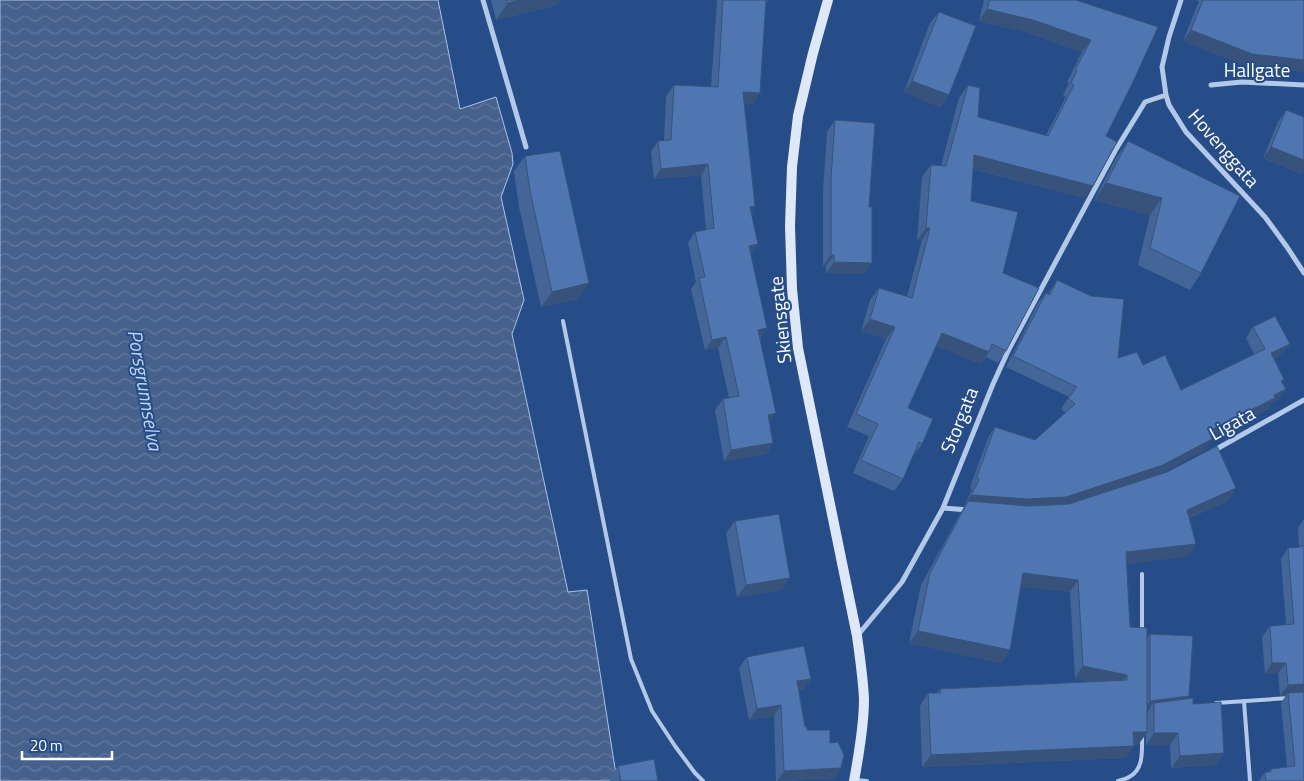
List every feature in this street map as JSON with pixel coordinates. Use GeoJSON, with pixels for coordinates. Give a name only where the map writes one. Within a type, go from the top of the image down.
{"type":"FeatureCollection","features":[{"type":"Feature","properties":{"kind":"street"},"geometry":{"type":"LineString","coordinates":[[483,0],[526,147]]}},
{"type":"Feature","properties":{"kind":"street","name":"Skiensgate"},"geometry":{"type":"LineString","coordinates":[[828,0],[812,53],[798,116],[793,158],[790,226],[792,290],[798,348],[857,636]]}},
{"type":"Feature","properties":{"kind":"street","name":"Hovenggata"},"geometry":{"type":"LineString","coordinates":[[1181,0],[1162,67],[1169,105],[1186,132],[1264,218],[1287,247],[1304,273]]}},
{"type":"Feature","properties":{"kind":"street","name":"Hallgate"},"geometry":{"type":"LineString","coordinates":[[1210,85],[1242,82],[1304,86]]}},
{"type":"Feature","properties":{"kind":"street","name":"Storgata"},"geometry":{"type":"LineString","coordinates":[[857,636],[902,582],[942,508],[1013,340],[1116,151],[1145,102],[1166,95]]}},
{"type":"Feature","properties":{"kind":"street","name":"Ligata"},"geometry":{"type":"LineString","coordinates":[[1208,453],[1304,400]]}},
{"type":"Feature","properties":{"kind":"street"},"geometry":{"type":"LineString","coordinates":[[942,508],[972,510]]}},
{"type":"Feature","properties":{"kind":"street"},"geometry":{"type":"LineString","coordinates":[[854,780],[862,736],[864,700],[857,636]]}},
{"type":"Feature","properties":{"kind":"lane"},"geometry":{"type":"LineString","coordinates":[[563,322],[631,659],[652,711],[694,773],[703,781]]}},
{"type":"Feature","properties":{"kind":"lane"},"geometry":{"type":"LineString","coordinates":[[1142,574],[1142,632]]}},
{"type":"Feature","properties":{"kind":"lane"},"geometry":{"type":"LineString","coordinates":[[1215,703],[1294,698]]}},
{"type":"Feature","properties":{"kind":"lane"},"geometry":{"type":"LineString","coordinates":[[1244,701],[1250,781]]}},
{"type":"Feature","properties":{"kind":"lane"},"geometry":{"type":"LineString","coordinates":[[1118,781],[1130,777],[1138,770],[1142,756],[1142,729]]}},
{"type":"Feature","properties":{"kind":"lane"},"geometry":{"type":"LineString","coordinates":[[854,780],[867,781]]}},
{"type":"Feature","properties":{"kind":"water","name":"Porsgrunnselva"},"geometry":{"type":"Polygon","coordinates":[[[0,0],[438,0],[460,109],[496,97],[512,153],[513,164],[501,197],[524,300],[512,334],[568,592],[587,590],[617,781],[0,781],[0,0]]]}},
{"type":"Feature","properties":{"kind":"building"},"geometry":{"type":"Polygon","coordinates":[[[507,0],[520,0],[508,3],[507,0]]]}},
{"type":"Feature","properties":{"kind":"building"},"geometry":{"type":"Polygon","coordinates":[[[723,0],[766,0],[760,93],[743,92],[755,206],[750,207],[758,244],[749,246],[767,328],[758,330],[776,413],[768,415],[773,443],[731,450],[723,399],[739,396],[726,337],[712,340],[699,278],[705,277],[695,232],[714,228],[708,164],[661,169],[658,141],[671,140],[674,85],[718,87],[723,0]]]}},
{"type":"Feature","properties":{"kind":"building"},"geometry":{"type":"Polygon","coordinates":[[[990,0],[1076,0],[1158,27],[1106,136],[1117,142],[1093,186],[974,155],[971,201],[1018,212],[1003,273],[1039,288],[1006,351],[992,344],[989,352],[942,333],[908,408],[933,419],[922,444],[919,442],[903,479],[861,460],[878,424],[856,414],[895,327],[870,319],[879,288],[912,298],[930,228],[926,228],[931,165],[946,166],[968,85],[980,88],[978,117],[1048,136],[1074,85],[1071,83],[1077,71],[1075,70],[1091,40],[1033,20],[987,9],[990,0]]]}},
{"type":"Feature","properties":{"kind":"building"},"geometry":{"type":"Polygon","coordinates":[[[1203,0],[1304,0],[1304,60],[1252,54],[1191,30],[1203,0]]]}},
{"type":"Feature","properties":{"kind":"building"},"geometry":{"type":"Polygon","coordinates":[[[939,12],[976,26],[949,95],[912,81],[939,12]]]}},
{"type":"Feature","properties":{"kind":"building"},"geometry":{"type":"Polygon","coordinates":[[[1286,110],[1304,117],[1304,160],[1271,147],[1286,110]]]}},
{"type":"Feature","properties":{"kind":"building"},"geometry":{"type":"Polygon","coordinates":[[[835,120],[875,123],[869,207],[872,207],[872,263],[834,262],[834,255],[831,255],[831,178],[835,120]]]}},
{"type":"Feature","properties":{"kind":"building"},"geometry":{"type":"Polygon","coordinates":[[[1128,141],[1240,196],[1201,273],[1150,248],[1162,198],[1106,183],[1128,141]]]}},
{"type":"Feature","properties":{"kind":"building"},"geometry":{"type":"Polygon","coordinates":[[[560,151],[589,283],[552,292],[530,191],[525,156],[560,151]]]}},
{"type":"Feature","properties":{"kind":"building"},"geometry":{"type":"Polygon","coordinates":[[[1057,280],[1091,296],[1124,299],[1118,358],[1137,352],[1143,365],[1165,355],[1181,390],[1265,349],[1253,327],[1275,316],[1290,344],[1271,353],[1284,379],[1281,381],[1286,389],[1274,395],[1275,398],[1211,430],[1209,432],[1212,439],[1163,465],[1066,497],[1027,499],[971,495],[979,480],[977,476],[995,427],[1035,440],[1075,404],[1068,398],[1077,387],[1013,356],[1046,293],[1050,295],[1057,280]]]}},
{"type":"Feature","properties":{"kind":"building"},"geometry":{"type":"Polygon","coordinates":[[[1217,446],[1236,488],[1187,510],[1196,544],[1126,552],[1130,627],[1147,628],[1147,732],[1133,732],[1134,746],[931,755],[928,693],[941,693],[940,689],[1127,680],[1127,675],[1083,666],[1078,580],[1023,573],[1010,650],[918,631],[930,573],[968,501],[1029,506],[1069,504],[1167,472],[1217,446]]]}},
{"type":"Feature","properties":{"kind":"building"},"geometry":{"type":"Polygon","coordinates":[[[779,514],[790,578],[746,585],[735,521],[779,514]]]}},
{"type":"Feature","properties":{"kind":"building"},"geometry":{"type":"Polygon","coordinates":[[[1304,546],[1304,684],[1288,685],[1286,663],[1272,663],[1270,626],[1294,624],[1288,548],[1304,546]]]}},
{"type":"Feature","properties":{"kind":"building"},"geometry":{"type":"Polygon","coordinates":[[[1150,634],[1193,636],[1189,696],[1150,701],[1150,634]]]}},
{"type":"Feature","properties":{"kind":"building"},"geometry":{"type":"Polygon","coordinates":[[[804,646],[811,679],[797,681],[805,727],[807,727],[807,730],[830,730],[830,743],[838,742],[844,755],[841,768],[784,771],[781,705],[757,709],[747,657],[804,646]]]}},
{"type":"Feature","properties":{"kind":"building"},"geometry":{"type":"Polygon","coordinates":[[[1304,692],[1304,781],[1266,781],[1265,772],[1271,772],[1271,769],[1295,766],[1288,693],[1304,692]]]}},
{"type":"Feature","properties":{"kind":"building"},"geometry":{"type":"Polygon","coordinates":[[[1193,698],[1193,704],[1221,702],[1224,753],[1180,756],[1178,733],[1154,733],[1154,703],[1193,698]]]}},
{"type":"Feature","properties":{"kind":"building"},"geometry":{"type":"Polygon","coordinates":[[[654,759],[658,781],[621,781],[618,766],[654,759]]]}}]}
